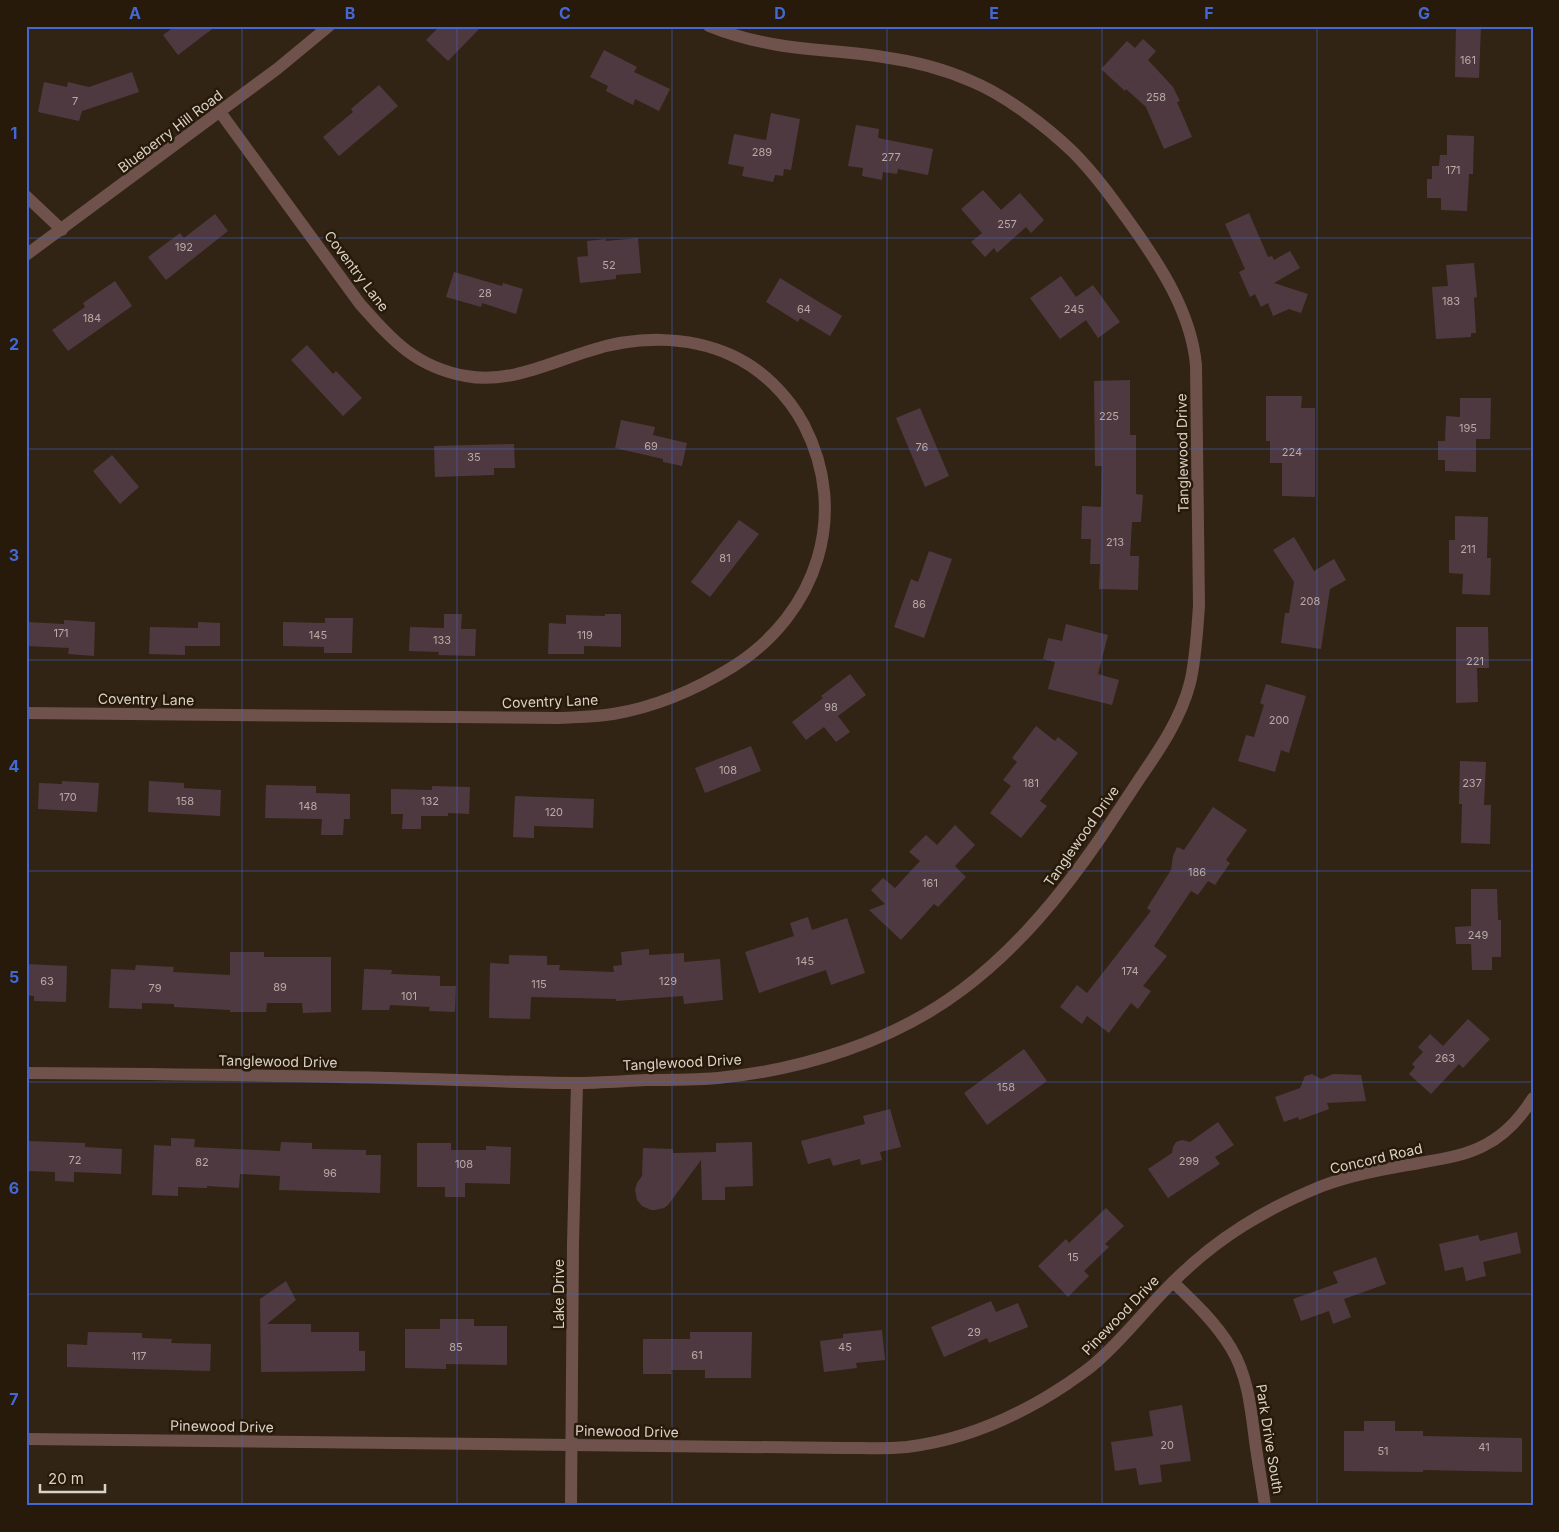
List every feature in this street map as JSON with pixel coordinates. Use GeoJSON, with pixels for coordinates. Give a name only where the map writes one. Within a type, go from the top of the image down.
{"type":"FeatureCollection","features":[{"type":"Feature","properties":{"kind":"street","name":"Blueberry Hill Road"},"geometry":{"type":"LineString","coordinates":[[26,256],[277,69],[329,26]]}},
{"type":"Feature","properties":{"kind":"street","name":"Tanglewood Drive"},"geometry":{"type":"LineString","coordinates":[[26,1073],[318,1076],[577,1083],[718,1078],[806,1063],[857,1046],[901,1026],[939,1006],[961,991],[1013,946],[1045,911],[1086,860],[1109,826],[1161,746],[1174,722],[1190,682],[1197,640],[1199,571],[1196,365],[1190,332],[1170,284],[1134,229],[1100,183],[1073,152],[1044,126],[986,88],[971,80],[942,70],[885,57],[780,45],[736,36],[709,26]]}},
{"type":"Feature","properties":{"kind":"street","name":"Coventry Lane"},"geometry":{"type":"LineString","coordinates":[[26,713],[559,718],[612,714],[644,707],[679,695],[715,678],[750,655],[766,642],[787,618],[811,577],[816,563],[825,519],[825,497],[817,456],[799,416],[785,396],[768,379],[733,356],[714,348],[661,340],[608,345],[511,376],[491,378],[469,377],[446,372],[425,363],[410,354],[383,330],[360,304],[220,112]]}},
{"type":"Feature","properties":{"kind":"street"},"geometry":{"type":"LineString","coordinates":[[26,196],[62,230]]}},
{"type":"Feature","properties":{"kind":"street","name":"Lake Drive"},"geometry":{"type":"LineString","coordinates":[[571,1506],[573,1446],[573,1254],[577,1083]]}},
{"type":"Feature","properties":{"kind":"street","name":"Concord Road"},"geometry":{"type":"LineString","coordinates":[[1173,1282],[1219,1241],[1256,1217],[1296,1196],[1339,1180],[1447,1158],[1484,1146],[1511,1126],[1521,1116],[1533,1098]]}},
{"type":"Feature","properties":{"kind":"street","name":"Pinewood Drive"},"geometry":{"type":"LineString","coordinates":[[26,1439],[573,1446],[887,1448],[909,1446],[945,1440],[980,1430],[1054,1392],[1091,1367],[1106,1354],[1173,1282]]}},
{"type":"Feature","properties":{"kind":"street","name":"Park Drive South"},"geometry":{"type":"LineString","coordinates":[[1173,1282],[1217,1327],[1232,1350],[1245,1378],[1250,1399],[1265,1506]]}},
{"type":"Feature","properties":{"kind":"building"},"geometry":{"type":"Polygon","coordinates":[[[175,26],[216,26],[178,55],[163,35],[175,26]]]}},
{"type":"Feature","properties":{"kind":"building"},"geometry":{"type":"Polygon","coordinates":[[[440,26],[482,26],[448,61],[426,40],[440,26]]]}},
{"type":"Feature","properties":{"kind":"building"},"geometry":{"type":"Polygon","coordinates":[[[1456,26],[1481,26],[1479,78],[1455,77],[1456,26]]]}},
{"type":"Feature","properties":{"kind":"building"},"geometry":{"type":"Polygon","coordinates":[[[1143,39],[1156,51],[1148,60],[1173,87],[1180,101],[1177,102],[1192,137],[1164,149],[1146,107],[1101,69],[1127,41],[1135,48],[1143,39]]]}},
{"type":"Feature","properties":{"kind":"building"},"geometry":{"type":"Polygon","coordinates":[[[604,50],[637,67],[634,72],[670,89],[659,111],[635,99],[633,105],[606,91],[608,86],[590,77],[604,50]]]}},
{"type":"Feature","properties":{"kind":"building"},"geometry":{"type":"Polygon","coordinates":[[[132,72],[139,92],[82,111],[79,121],[38,112],[44,82],[67,87],[68,82],[89,87],[132,72]]]}},
{"type":"Feature","properties":{"kind":"building"},"geometry":{"type":"Polygon","coordinates":[[[379,85],[398,106],[339,156],[323,137],[353,112],[351,109],[379,85]]]}},
{"type":"Feature","properties":{"kind":"building"},"geometry":{"type":"Polygon","coordinates":[[[771,113],[800,119],[791,170],[784,169],[783,176],[775,175],[773,182],[742,176],[744,167],[728,164],[734,134],[766,140],[771,113]]]}},
{"type":"Feature","properties":{"kind":"building"},"geometry":{"type":"Polygon","coordinates":[[[856,125],[879,129],[878,138],[933,149],[928,175],[898,169],[897,174],[883,172],[882,180],[862,176],[863,168],[848,166],[856,125]]]}},
{"type":"Feature","properties":{"kind":"building"},"geometry":{"type":"Polygon","coordinates":[[[1447,135],[1474,136],[1473,174],[1469,174],[1467,211],[1441,210],[1441,198],[1427,198],[1427,179],[1432,179],[1432,166],[1439,166],[1440,155],[1447,155],[1447,135]]]}},
{"type":"Feature","properties":{"kind":"building"},"geometry":{"type":"Polygon","coordinates":[[[983,190],[1001,210],[1020,193],[1044,220],[1031,233],[1026,227],[997,253],[994,248],[985,257],[971,242],[982,233],[961,209],[983,190]]]}},
{"type":"Feature","properties":{"kind":"building"},"geometry":{"type":"Polygon","coordinates":[[[1249,213],[1268,257],[1272,256],[1274,260],[1290,251],[1300,268],[1274,283],[1308,294],[1301,313],[1289,309],[1273,316],[1268,303],[1261,307],[1255,294],[1250,297],[1239,272],[1245,269],[1225,224],[1249,213]]]}},
{"type":"Feature","properties":{"kind":"building"},"geometry":{"type":"Polygon","coordinates":[[[215,214],[228,231],[166,280],[148,257],[180,233],[184,238],[215,214]]]}},
{"type":"Feature","properties":{"kind":"building"},"geometry":{"type":"Polygon","coordinates":[[[638,238],[641,273],[616,275],[616,279],[580,283],[577,257],[588,256],[587,241],[638,238]]]}},
{"type":"Feature","properties":{"kind":"building"},"geometry":{"type":"Polygon","coordinates":[[[1474,263],[1477,297],[1474,298],[1476,333],[1471,333],[1471,337],[1436,339],[1432,287],[1448,286],[1446,265],[1474,263]]]}},
{"type":"Feature","properties":{"kind":"building"},"geometry":{"type":"Polygon","coordinates":[[[454,272],[502,286],[503,283],[523,289],[516,314],[482,303],[481,307],[446,297],[454,272]]]}},
{"type":"Feature","properties":{"kind":"building"},"geometry":{"type":"Polygon","coordinates":[[[1061,276],[1076,297],[1093,285],[1120,322],[1098,338],[1086,320],[1060,339],[1030,298],[1061,276]]]}},
{"type":"Feature","properties":{"kind":"building"},"geometry":{"type":"Polygon","coordinates":[[[780,278],[842,316],[830,336],[800,318],[798,322],[766,302],[780,278]]]}},
{"type":"Feature","properties":{"kind":"building"},"geometry":{"type":"Polygon","coordinates":[[[115,281],[132,306],[68,351],[52,330],[85,307],[83,303],[115,281]]]}},
{"type":"Feature","properties":{"kind":"building"},"geometry":{"type":"Polygon","coordinates":[[[307,345],[333,374],[336,371],[362,398],[343,416],[291,360],[307,345]]]}},
{"type":"Feature","properties":{"kind":"building"},"geometry":{"type":"Polygon","coordinates":[[[1130,380],[1130,435],[1136,435],[1136,494],[1143,495],[1141,522],[1132,522],[1130,556],[1139,556],[1138,590],[1099,589],[1100,564],[1090,564],[1091,539],[1081,539],[1082,506],[1101,507],[1102,466],[1095,466],[1094,381],[1130,380]]]}},
{"type":"Feature","properties":{"kind":"building"},"geometry":{"type":"Polygon","coordinates":[[[1266,396],[1302,396],[1301,408],[1315,408],[1315,497],[1282,496],[1282,463],[1270,463],[1270,441],[1266,441],[1266,396]]]}},
{"type":"Feature","properties":{"kind":"building"},"geometry":{"type":"Polygon","coordinates":[[[1460,398],[1491,398],[1490,439],[1476,439],[1476,472],[1445,471],[1445,460],[1438,460],[1438,441],[1445,441],[1446,416],[1460,417],[1460,398]]]}},
{"type":"Feature","properties":{"kind":"building"},"geometry":{"type":"Polygon","coordinates":[[[920,408],[949,476],[925,487],[896,418],[920,408]]]}},
{"type":"Feature","properties":{"kind":"building"},"geometry":{"type":"Polygon","coordinates":[[[621,420],[655,427],[653,435],[687,443],[682,466],[663,462],[663,459],[615,448],[621,420]]]}},
{"type":"Feature","properties":{"kind":"building"},"geometry":{"type":"Polygon","coordinates":[[[514,444],[515,468],[494,468],[494,475],[435,477],[434,446],[514,444]]]}},
{"type":"Feature","properties":{"kind":"building"},"geometry":{"type":"Polygon","coordinates":[[[112,455],[139,487],[120,504],[93,471],[112,455]]]}},
{"type":"Feature","properties":{"kind":"building"},"geometry":{"type":"Polygon","coordinates":[[[1455,516],[1488,517],[1487,558],[1491,558],[1490,595],[1462,594],[1463,574],[1449,573],[1449,540],[1455,540],[1455,516]]]}},
{"type":"Feature","properties":{"kind":"building"},"geometry":{"type":"Polygon","coordinates":[[[739,520],[759,534],[710,597],[691,582],[739,520]]]}},
{"type":"Feature","properties":{"kind":"building"},"geometry":{"type":"Polygon","coordinates":[[[1294,537],[1314,571],[1334,559],[1346,580],[1330,589],[1321,649],[1281,643],[1285,613],[1289,613],[1294,582],[1273,550],[1294,537]]]}},
{"type":"Feature","properties":{"kind":"building"},"geometry":{"type":"Polygon","coordinates":[[[929,551],[952,559],[924,638],[894,627],[911,579],[918,582],[929,551]]]}},
{"type":"Feature","properties":{"kind":"building"},"geometry":{"type":"Polygon","coordinates":[[[444,614],[462,614],[461,629],[476,629],[475,656],[438,655],[439,652],[409,651],[410,627],[444,628],[444,614]]]}},
{"type":"Feature","properties":{"kind":"building"},"geometry":{"type":"Polygon","coordinates":[[[605,614],[621,614],[621,647],[584,646],[584,654],[548,654],[549,623],[566,624],[566,615],[605,616],[605,614]]]}},
{"type":"Feature","properties":{"kind":"building"},"geometry":{"type":"Polygon","coordinates":[[[325,618],[353,618],[352,653],[324,653],[324,647],[283,646],[283,622],[325,623],[325,618]]]}},
{"type":"Feature","properties":{"kind":"building"},"geometry":{"type":"Polygon","coordinates":[[[64,620],[95,622],[94,656],[68,654],[69,648],[26,646],[27,622],[64,624],[64,620]]]}},
{"type":"Feature","properties":{"kind":"building"},"geometry":{"type":"Polygon","coordinates":[[[198,622],[220,623],[220,646],[185,646],[185,655],[149,654],[150,627],[198,628],[198,622]]]}},
{"type":"Feature","properties":{"kind":"building"},"geometry":{"type":"Polygon","coordinates":[[[1066,624],[1108,635],[1098,674],[1119,680],[1112,705],[1048,689],[1055,662],[1043,659],[1048,638],[1062,641],[1066,624]]]}},
{"type":"Feature","properties":{"kind":"building"},"geometry":{"type":"Polygon","coordinates":[[[1456,627],[1488,627],[1489,668],[1477,668],[1478,702],[1456,703],[1456,627]]]}},
{"type":"Feature","properties":{"kind":"building"},"geometry":{"type":"Polygon","coordinates":[[[850,674],[866,695],[838,716],[850,732],[836,742],[824,727],[806,740],[792,722],[823,698],[821,696],[850,674]]]}},
{"type":"Feature","properties":{"kind":"building"},"geometry":{"type":"Polygon","coordinates":[[[1266,684],[1306,696],[1289,753],[1281,750],[1275,772],[1238,761],[1246,735],[1254,737],[1264,705],[1260,703],[1266,684]]]}},
{"type":"Feature","properties":{"kind":"building"},"geometry":{"type":"Polygon","coordinates":[[[1036,726],[1055,741],[1058,737],[1078,753],[1040,801],[1047,806],[1021,838],[990,813],[1011,786],[1003,780],[1017,762],[1012,758],[1036,726]]]}},
{"type":"Feature","properties":{"kind":"building"},"geometry":{"type":"Polygon","coordinates":[[[751,746],[761,771],[705,793],[695,768],[751,746]]]}},
{"type":"Feature","properties":{"kind":"building"},"geometry":{"type":"Polygon","coordinates":[[[1460,761],[1486,762],[1484,805],[1491,805],[1490,844],[1461,843],[1462,804],[1459,804],[1460,761]]]}},
{"type":"Feature","properties":{"kind":"building"},"geometry":{"type":"Polygon","coordinates":[[[62,781],[99,783],[97,812],[38,809],[39,783],[62,784],[62,781]]]}},
{"type":"Feature","properties":{"kind":"building"},"geometry":{"type":"Polygon","coordinates":[[[149,781],[184,783],[184,788],[221,790],[220,816],[148,812],[149,781]]]}},
{"type":"Feature","properties":{"kind":"building"},"geometry":{"type":"Polygon","coordinates":[[[266,785],[316,786],[316,793],[350,794],[350,819],[344,819],[343,835],[321,835],[322,819],[265,818],[266,785]]]}},
{"type":"Feature","properties":{"kind":"building"},"geometry":{"type":"Polygon","coordinates":[[[432,786],[470,787],[469,814],[448,813],[448,816],[421,816],[421,829],[402,829],[403,814],[391,814],[391,789],[432,790],[432,786]]]}},
{"type":"Feature","properties":{"kind":"building"},"geometry":{"type":"Polygon","coordinates":[[[515,796],[594,799],[593,828],[534,826],[534,838],[513,837],[515,796]]]}},
{"type":"Feature","properties":{"kind":"building"},"geometry":{"type":"Polygon","coordinates":[[[1213,807],[1247,830],[1226,860],[1230,863],[1215,885],[1208,881],[1198,895],[1191,891],[1154,946],[1167,956],[1143,986],[1151,991],[1138,1009],[1131,1003],[1109,1033],[1087,1016],[1082,1024],[1060,1007],[1077,985],[1087,993],[1151,911],[1147,908],[1171,870],[1173,856],[1177,847],[1184,850],[1213,807]]]}},
{"type":"Feature","properties":{"kind":"building"},"geometry":{"type":"Polygon","coordinates":[[[955,825],[975,845],[955,866],[966,877],[938,907],[934,904],[901,940],[869,910],[885,904],[871,890],[883,878],[895,888],[920,861],[909,852],[926,835],[937,845],[955,825]]]}},
{"type":"Feature","properties":{"kind":"building"},"geometry":{"type":"Polygon","coordinates":[[[1471,889],[1497,889],[1498,920],[1501,920],[1501,957],[1492,957],[1492,970],[1472,970],[1471,944],[1456,944],[1455,927],[1471,926],[1471,889]]]}},
{"type":"Feature","properties":{"kind":"building"},"geometry":{"type":"Polygon","coordinates":[[[808,917],[812,930],[847,918],[865,973],[831,985],[826,970],[759,993],[745,952],[794,936],[790,923],[808,917]]]}},
{"type":"Feature","properties":{"kind":"building"},"geometry":{"type":"Polygon","coordinates":[[[649,949],[649,955],[684,953],[684,962],[720,959],[723,1000],[684,1004],[683,996],[616,1001],[616,999],[531,997],[530,1019],[489,1018],[490,963],[509,964],[509,955],[547,956],[547,965],[560,965],[559,970],[614,972],[613,966],[622,965],[621,952],[649,949]]]}},
{"type":"Feature","properties":{"kind":"building"},"geometry":{"type":"Polygon","coordinates":[[[230,952],[264,952],[264,957],[331,957],[331,1012],[303,1013],[302,1003],[267,1003],[266,1012],[230,1012],[230,1010],[174,1007],[174,1004],[142,1003],[142,1009],[109,1008],[111,969],[135,970],[136,965],[174,967],[173,972],[230,975],[230,952]]]}},
{"type":"Feature","properties":{"kind":"building"},"geometry":{"type":"Polygon","coordinates":[[[26,964],[67,966],[66,1002],[34,1001],[34,996],[26,995],[26,964]]]}},
{"type":"Feature","properties":{"kind":"building"},"geometry":{"type":"Polygon","coordinates":[[[364,969],[392,970],[391,974],[440,976],[440,986],[456,986],[455,1012],[429,1011],[430,1007],[390,1005],[389,1010],[362,1010],[364,969]]]}},
{"type":"Feature","properties":{"kind":"building"},"geometry":{"type":"Polygon","coordinates":[[[1468,1019],[1490,1039],[1463,1068],[1459,1064],[1431,1094],[1409,1074],[1415,1067],[1412,1064],[1423,1052],[1418,1047],[1430,1034],[1443,1046],[1468,1019]]]}},
{"type":"Feature","properties":{"kind":"building"},"geometry":{"type":"Polygon","coordinates":[[[1024,1049],[1047,1081],[987,1125],[964,1093],[1024,1049]]]}},
{"type":"Feature","properties":{"kind":"building"},"geometry":{"type":"Polygon","coordinates":[[[1312,1074],[1321,1079],[1333,1074],[1361,1075],[1366,1101],[1327,1103],[1329,1109],[1299,1120],[1298,1117],[1284,1122],[1275,1097],[1300,1088],[1305,1076],[1312,1074]]]}},
{"type":"Feature","properties":{"kind":"building"},"geometry":{"type":"Polygon","coordinates":[[[890,1109],[901,1147],[880,1152],[882,1160],[861,1165],[860,1159],[833,1166],[830,1158],[808,1164],[801,1141],[865,1124],[863,1116],[890,1109]]]}},
{"type":"Feature","properties":{"kind":"building"},"geometry":{"type":"Polygon","coordinates":[[[1218,1122],[1234,1145],[1215,1157],[1220,1164],[1168,1198],[1148,1169],[1172,1153],[1176,1142],[1182,1140],[1190,1142],[1218,1122]]]}},
{"type":"Feature","properties":{"kind":"building"},"geometry":{"type":"Polygon","coordinates":[[[171,1138],[195,1139],[194,1147],[280,1151],[281,1142],[312,1143],[312,1149],[366,1150],[366,1155],[381,1155],[380,1193],[279,1190],[280,1176],[240,1174],[239,1188],[178,1187],[178,1196],[152,1195],[154,1145],[171,1146],[171,1138]]]}},
{"type":"Feature","properties":{"kind":"building"},"geometry":{"type":"Polygon","coordinates":[[[28,1141],[85,1143],[85,1147],[122,1149],[121,1174],[74,1172],[74,1182],[55,1181],[55,1172],[27,1171],[28,1141]]]}},
{"type":"Feature","properties":{"kind":"building"},"geometry":{"type":"Polygon","coordinates":[[[752,1142],[753,1186],[725,1187],[725,1200],[702,1200],[701,1160],[664,1208],[651,1210],[642,1206],[637,1200],[635,1190],[642,1176],[643,1148],[673,1149],[673,1153],[716,1152],[716,1143],[752,1142]]]}},
{"type":"Feature","properties":{"kind":"building"},"geometry":{"type":"Polygon","coordinates":[[[417,1143],[451,1143],[451,1150],[486,1150],[486,1146],[511,1147],[510,1184],[465,1183],[465,1197],[445,1197],[445,1187],[417,1187],[417,1143]]]}},
{"type":"Feature","properties":{"kind":"building"},"geometry":{"type":"Polygon","coordinates":[[[1106,1208],[1124,1226],[1105,1244],[1109,1247],[1084,1271],[1089,1276],[1068,1297],[1038,1266],[1066,1239],[1069,1243],[1106,1208]]]}},
{"type":"Feature","properties":{"kind":"building"},"geometry":{"type":"Polygon","coordinates":[[[1517,1232],[1521,1253],[1483,1262],[1486,1276],[1466,1281],[1463,1267],[1445,1271],[1439,1244],[1478,1235],[1480,1241],[1517,1232]]]}},
{"type":"Feature","properties":{"kind":"building"},"geometry":{"type":"Polygon","coordinates":[[[1376,1257],[1386,1284],[1344,1299],[1351,1317],[1333,1324],[1329,1311],[1301,1321],[1293,1299],[1338,1283],[1333,1272],[1376,1257]]]}},
{"type":"Feature","properties":{"kind":"building"},"geometry":{"type":"Polygon","coordinates":[[[286,1281],[296,1300],[267,1324],[311,1324],[311,1332],[359,1332],[359,1351],[365,1351],[365,1371],[261,1372],[260,1299],[286,1281]]]}},
{"type":"Feature","properties":{"kind":"building"},"geometry":{"type":"Polygon","coordinates":[[[991,1301],[996,1312],[1018,1303],[1028,1327],[989,1343],[987,1338],[944,1357],[931,1327],[991,1301]]]}},
{"type":"Feature","properties":{"kind":"building"},"geometry":{"type":"Polygon","coordinates":[[[440,1319],[474,1319],[474,1326],[507,1326],[507,1365],[446,1364],[446,1369],[405,1368],[405,1329],[440,1329],[440,1319]]]}},
{"type":"Feature","properties":{"kind":"building"},"geometry":{"type":"Polygon","coordinates":[[[882,1330],[885,1360],[856,1363],[857,1368],[824,1372],[820,1341],[843,1338],[843,1334],[882,1330]]]}},
{"type":"Feature","properties":{"kind":"building"},"geometry":{"type":"Polygon","coordinates":[[[88,1332],[142,1333],[142,1338],[172,1339],[171,1343],[211,1344],[210,1371],[67,1367],[67,1344],[87,1345],[88,1332]]]}},
{"type":"Feature","properties":{"kind":"building"},"geometry":{"type":"Polygon","coordinates":[[[690,1332],[752,1332],[751,1378],[705,1378],[705,1370],[671,1370],[672,1374],[643,1374],[643,1339],[690,1339],[690,1332]]]}},
{"type":"Feature","properties":{"kind":"building"},"geometry":{"type":"Polygon","coordinates":[[[1182,1405],[1191,1461],[1160,1465],[1162,1482],[1139,1485],[1136,1468],[1115,1471],[1111,1442],[1153,1436],[1149,1411],[1182,1405]]]}},
{"type":"Feature","properties":{"kind":"building"},"geometry":{"type":"Polygon","coordinates":[[[1364,1421],[1395,1421],[1395,1431],[1423,1431],[1423,1436],[1522,1438],[1522,1472],[1344,1471],[1344,1431],[1364,1431],[1364,1421]]]}}]}
